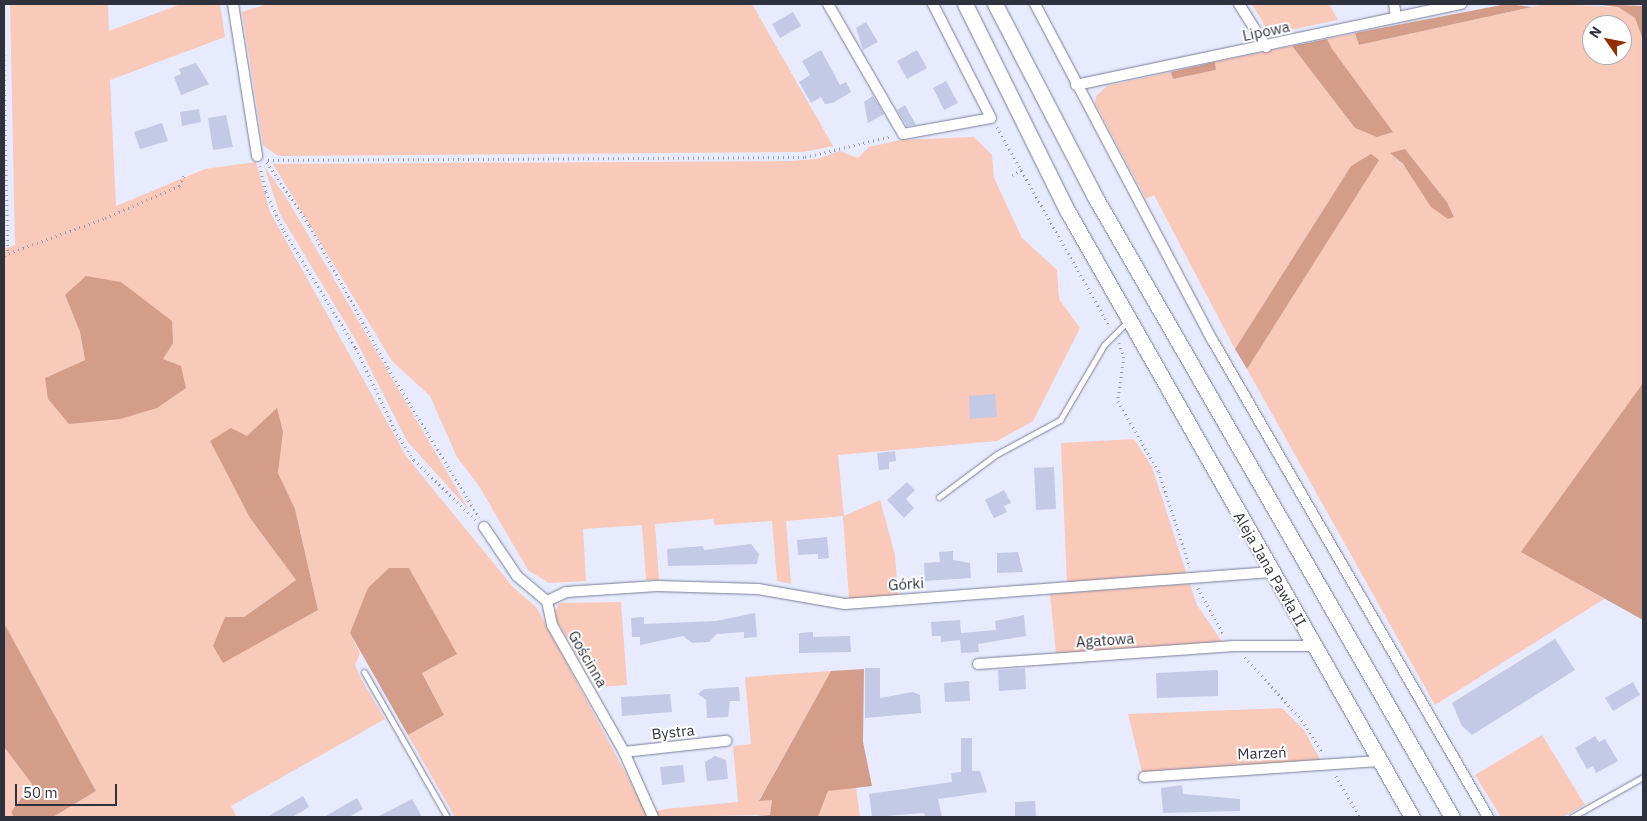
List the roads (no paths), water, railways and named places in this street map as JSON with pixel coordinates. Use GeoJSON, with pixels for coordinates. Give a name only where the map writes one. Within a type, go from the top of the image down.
{"type":"FeatureCollection","features":[{"type":"Feature","properties":{"kind":"main road","name":"Aleja Jana Pawła II"},"geometry":{"type":"LineString","coordinates":[[965,4],[1018,117],[1128,320],[1412,817]]}},
{"type":"Feature","properties":{"kind":"main road"},"geometry":{"type":"LineString","coordinates":[[995,4],[1042,101],[1196,374],[1452,817]]}},
{"type":"Feature","properties":{"kind":"street"},"geometry":{"type":"LineString","coordinates":[[233,4],[257,156]]}},
{"type":"Feature","properties":{"kind":"street"},"geometry":{"type":"LineString","coordinates":[[828,4],[903,134],[991,118],[933,4]]}},
{"type":"Feature","properties":{"kind":"street"},"geometry":{"type":"LineString","coordinates":[[1035,4],[1076,85],[1222,358],[1488,817]]}},
{"type":"Feature","properties":{"kind":"street"},"geometry":{"type":"LineString","coordinates":[[1239,4],[1266,47]]}},
{"type":"Feature","properties":{"kind":"street"},"geometry":{"type":"LineString","coordinates":[[1394,4],[1396,17]]}},
{"type":"Feature","properties":{"kind":"street","name":"Lipowa"},"geometry":{"type":"LineString","coordinates":[[1076,85],[1266,47],[1462,4]]}},
{"type":"Feature","properties":{"kind":"street"},"geometry":{"type":"LineString","coordinates":[[484,528],[517,576],[547,601]]}},
{"type":"Feature","properties":{"kind":"street","name":"Górki"},"geometry":{"type":"LineString","coordinates":[[547,601],[566,592],[657,586],[758,589],[845,604],[1272,572]]}},
{"type":"Feature","properties":{"kind":"street","name":"Gościnna"},"geometry":{"type":"LineString","coordinates":[[547,601],[552,625],[624,752],[653,817]]}},
{"type":"Feature","properties":{"kind":"street","name":"Agatowa"},"geometry":{"type":"LineString","coordinates":[[978,664],[1234,646],[1315,646]]}},
{"type":"Feature","properties":{"kind":"street","name":"Bystra"},"geometry":{"type":"LineString","coordinates":[[624,752],[726,741]]}},
{"type":"Feature","properties":{"kind":"street","name":"Marzeń"},"geometry":{"type":"LineString","coordinates":[[1144,777],[1380,761]]}},
{"type":"Feature","properties":{"kind":"lane"},"geometry":{"type":"LineString","coordinates":[[939,497],[997,454],[1060,420],[1094,359],[1128,320]]}},
{"type":"Feature","properties":{"kind":"lane"},"geometry":{"type":"LineString","coordinates":[[364,672],[446,817]]}},
{"type":"Feature","properties":{"kind":"lane"},"geometry":{"type":"LineString","coordinates":[[1572,817],[1643,777]]}}]}
